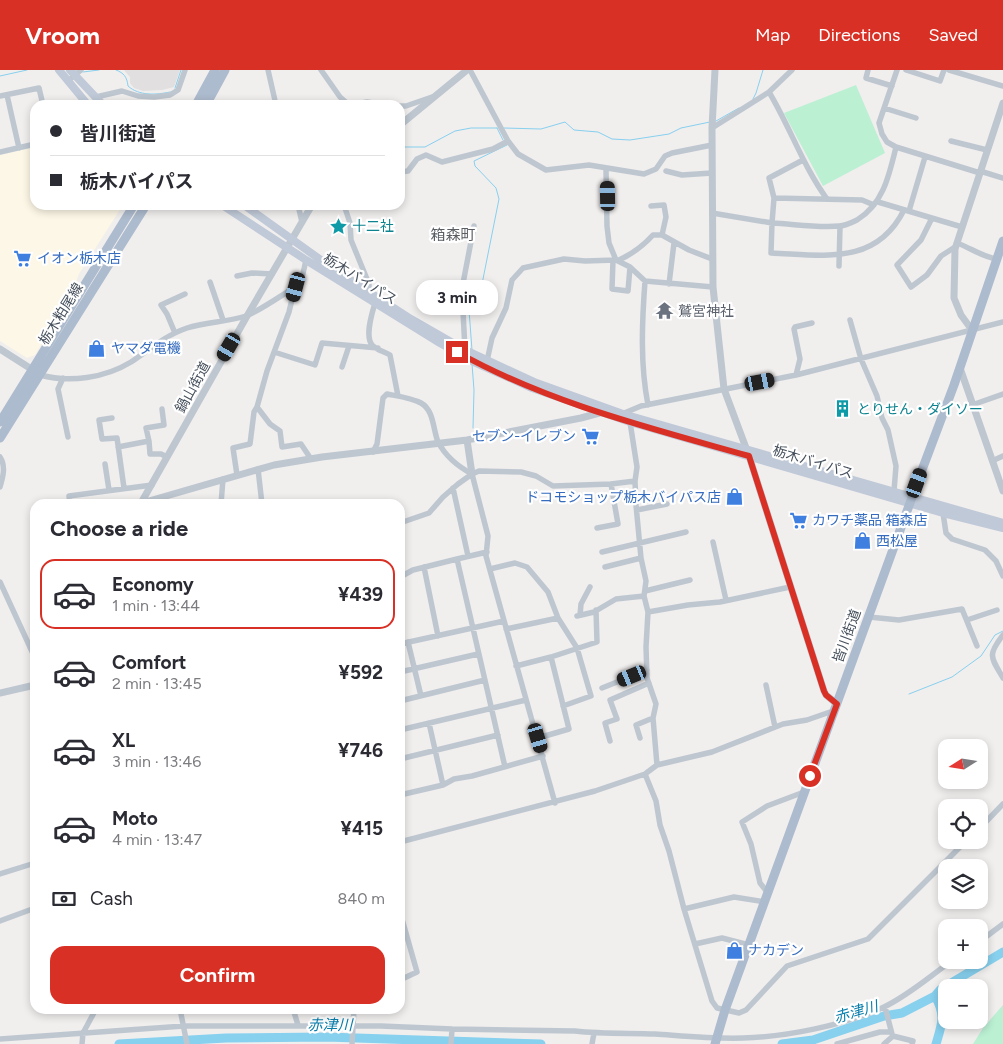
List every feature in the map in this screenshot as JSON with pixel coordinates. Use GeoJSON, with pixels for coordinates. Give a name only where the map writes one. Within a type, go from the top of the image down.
{"type":"FeatureCollection","features":[{"type":"Feature","properties":{"kind":"main road"},"geometry":{"type":"LineString","coordinates":[[59,70],[84,100]]}},
{"type":"Feature","properties":{"kind":"main road"},"geometry":{"type":"LineString","coordinates":[[199,100],[215,70]]}},
{"type":"Feature","properties":{"kind":"main road"},"geometry":{"type":"LineString","coordinates":[[209,100],[225,70]]}},
{"type":"Feature","properties":{"kind":"main road"},"geometry":{"type":"LineString","coordinates":[[75,72],[96,98]]}},
{"type":"Feature","properties":{"kind":"main road","name":"栃木粕尾線"},"geometry":{"type":"LineString","coordinates":[[0,438],[36,372],[131,210]]}},
{"type":"Feature","properties":{"kind":"main road","name":"栃木粕尾線"},"geometry":{"type":"LineString","coordinates":[[0,422],[36,372],[143,210]]}},
{"type":"Feature","properties":{"kind":"main road","name":"栃木バイパス"},"geometry":{"type":"LineString","coordinates":[[230,210],[375,303],[474,362],[532,388],[599,412],[620,416],[748,452],[911,500],[1003,523]]}},
{"type":"Feature","properties":{"kind":"main road","name":"栃木バイパス"},"geometry":{"type":"LineString","coordinates":[[251,210],[369,292],[419,324],[465,350],[534,382],[611,410],[630,422],[894,491],[944,513],[1003,528]]}},
{"type":"Feature","properties":{"kind":"main road","name":"皆川街道"},"geometry":{"type":"LineString","coordinates":[[716,1041],[725,1010],[764,902],[960,368],[1003,241]]}},
{"type":"Feature","properties":{"kind":"street"},"geometry":{"type":"LineString","coordinates":[[96,98],[122,91],[138,96],[170,95],[178,90],[185,70]]}},
{"type":"Feature","properties":{"kind":"street"},"geometry":{"type":"LineString","coordinates":[[268,70],[275,100]]}},
{"type":"Feature","properties":{"kind":"street"},"geometry":{"type":"LineString","coordinates":[[321,70],[343,100]]}},
{"type":"Feature","properties":{"kind":"street"},"geometry":{"type":"LineString","coordinates":[[405,121],[469,70],[508,141],[518,154],[546,170],[589,164],[606,169],[644,174],[656,169],[665,156],[672,153],[712,145]]}},
{"type":"Feature","properties":{"kind":"street"},"geometry":{"type":"LineString","coordinates":[[715,70],[712,128],[712,259],[713,288],[724,389],[748,452],[824,691],[837,704]]}},
{"type":"Feature","properties":{"kind":"street"},"geometry":{"type":"LineString","coordinates":[[712,128],[770,92],[792,70]]}},
{"type":"Feature","properties":{"kind":"street"},"geometry":{"type":"LineString","coordinates":[[868,70],[866,78],[892,86]]}},
{"type":"Feature","properties":{"kind":"street"},"geometry":{"type":"LineString","coordinates":[[897,70],[879,123],[882,134],[887,142],[925,157],[1003,178]]}},
{"type":"Feature","properties":{"kind":"street"},"geometry":{"type":"LineString","coordinates":[[906,70],[940,81],[944,70]]}},
{"type":"Feature","properties":{"kind":"street"},"geometry":{"type":"LineString","coordinates":[[949,70],[1003,86]]}},
{"type":"Feature","properties":{"kind":"street"},"geometry":{"type":"LineString","coordinates":[[68,82],[75,72]]}},
{"type":"Feature","properties":{"kind":"street"},"geometry":{"type":"LineString","coordinates":[[19,148],[3,95],[39,88],[42,100]]}},
{"type":"Feature","properties":{"kind":"street"},"geometry":{"type":"LineString","coordinates":[[770,92],[783,115],[803,160],[826,199]]}},
{"type":"Feature","properties":{"kind":"street"},"geometry":{"type":"LineString","coordinates":[[405,106],[434,97]]}},
{"type":"Feature","properties":{"kind":"street"},"geometry":{"type":"LineString","coordinates":[[972,330],[954,298],[956,245],[1003,103]]}},
{"type":"Feature","properties":{"kind":"street"},"geometry":{"type":"LineString","coordinates":[[884,108],[916,118]]}},
{"type":"Feature","properties":{"kind":"street"},"geometry":{"type":"LineString","coordinates":[[405,171],[408,171],[417,158],[426,155],[442,162],[493,149],[508,141]]}},
{"type":"Feature","properties":{"kind":"street"},"geometry":{"type":"LineString","coordinates":[[952,141],[987,150]]}},
{"type":"Feature","properties":{"kind":"street"},"geometry":{"type":"LineString","coordinates":[[0,152],[30,145]]}},
{"type":"Feature","properties":{"kind":"street"},"geometry":{"type":"LineString","coordinates":[[712,212],[772,223],[840,226],[851,223],[866,214],[876,203],[889,178],[896,147]]}},
{"type":"Feature","properties":{"kind":"street"},"geometry":{"type":"LineString","coordinates":[[803,160],[769,178],[774,198],[771,253],[840,255],[864,250],[887,235],[906,210],[925,157]]}},
{"type":"Feature","properties":{"kind":"street"},"geometry":{"type":"LineString","coordinates":[[606,169],[609,243],[616,260],[612,289],[628,291],[630,268]]}},
{"type":"Feature","properties":{"kind":"street"},"geometry":{"type":"LineString","coordinates":[[666,171],[682,174],[712,173]]}},
{"type":"Feature","properties":{"kind":"street"},"geometry":{"type":"LineString","coordinates":[[774,198],[862,200],[906,210],[962,227]]}},
{"type":"Feature","properties":{"kind":"street"},"geometry":{"type":"LineString","coordinates":[[651,206],[664,205],[666,217],[662,235]]}},
{"type":"Feature","properties":{"kind":"street"},"geometry":{"type":"LineString","coordinates":[[299,210],[302,222]]}},
{"type":"Feature","properties":{"kind":"street","name":"鍋山街道"},"geometry":{"type":"LineString","coordinates":[[143,499],[286,247],[309,210]]}},
{"type":"Feature","properties":{"kind":"street"},"geometry":{"type":"LineString","coordinates":[[346,210],[350,223],[351,240],[369,284],[369,292]]}},
{"type":"Feature","properties":{"kind":"street"},"geometry":{"type":"LineString","coordinates":[[932,218],[920,240],[897,265],[911,287],[927,275],[942,256],[956,245],[967,246],[985,257],[999,257]]}},
{"type":"Feature","properties":{"kind":"street"},"geometry":{"type":"LineString","coordinates":[[465,350],[463,311],[460,299],[474,226]]}},
{"type":"Feature","properties":{"kind":"street"},"geometry":{"type":"LineString","coordinates":[[839,266],[840,226]]}},
{"type":"Feature","properties":{"kind":"street"},"geometry":{"type":"LineString","coordinates":[[487,361],[492,338],[506,308],[512,280],[523,268],[564,259],[585,261],[616,260],[637,250],[653,234],[662,235],[674,243],[712,259]]}},
{"type":"Feature","properties":{"kind":"street"},"geometry":{"type":"LineString","coordinates":[[669,284],[674,243]]}},
{"type":"Feature","properties":{"kind":"street"},"geometry":{"type":"LineString","coordinates":[[237,475],[234,448],[245,447],[250,444],[254,412],[257,408],[267,371],[289,312],[296,287],[302,278],[306,260]]}},
{"type":"Feature","properties":{"kind":"street"},"geometry":{"type":"LineString","coordinates":[[616,260],[630,268],[645,281],[713,288]]}},
{"type":"Feature","properties":{"kind":"street"},"geometry":{"type":"LineString","coordinates":[[237,276],[252,273],[272,274]]}},
{"type":"Feature","properties":{"kind":"street"},"geometry":{"type":"LineString","coordinates":[[645,281],[642,357],[648,405]]}},
{"type":"Feature","properties":{"kind":"street"},"geometry":{"type":"LineString","coordinates":[[210,282],[223,320]]}},
{"type":"Feature","properties":{"kind":"street"},"geometry":{"type":"LineString","coordinates":[[0,349],[36,372],[51,378],[92,377],[108,374],[130,363],[175,333],[187,328],[247,316],[296,287]]}},
{"type":"Feature","properties":{"kind":"street"},"geometry":{"type":"LineString","coordinates":[[175,333],[161,305],[185,294]]}},
{"type":"Feature","properties":{"kind":"street"},"geometry":{"type":"LineString","coordinates":[[375,303],[369,336],[372,346],[390,355],[398,396]]}},
{"type":"Feature","properties":{"kind":"street"},"geometry":{"type":"LineString","coordinates":[[850,320],[861,359],[877,396],[882,418],[888,430],[893,449],[896,466],[894,491]]}},
{"type":"Feature","properties":{"kind":"street"},"geometry":{"type":"LineString","coordinates":[[620,416],[635,408],[861,359],[1003,322]]}},
{"type":"Feature","properties":{"kind":"street"},"geometry":{"type":"LineString","coordinates":[[796,374],[800,359],[794,329],[795,327],[812,323]]}},
{"type":"Feature","properties":{"kind":"street"},"geometry":{"type":"LineString","coordinates":[[274,352],[316,365],[322,344],[378,348]]}},
{"type":"Feature","properties":{"kind":"street"},"geometry":{"type":"LineString","coordinates":[[342,367],[349,346]]}},
{"type":"Feature","properties":{"kind":"street"},"geometry":{"type":"LineString","coordinates":[[960,368],[1003,492]]}},
{"type":"Feature","properties":{"kind":"street"},"geometry":{"type":"LineString","coordinates":[[63,378],[58,389],[68,437]]}},
{"type":"Feature","properties":{"kind":"street"},"geometry":{"type":"LineString","coordinates":[[373,452],[383,398],[387,394],[398,396],[414,400],[424,406],[431,414],[439,443],[453,462],[472,474]]}},
{"type":"Feature","properties":{"kind":"street"},"geometry":{"type":"LineString","coordinates":[[972,405],[1003,394]]}},
{"type":"Feature","properties":{"kind":"street"},"geometry":{"type":"LineString","coordinates":[[257,408],[270,424],[280,431],[282,447],[300,444],[310,459]]}},
{"type":"Feature","properties":{"kind":"street"},"geometry":{"type":"LineString","coordinates":[[162,409],[164,425],[146,428],[150,454],[161,454],[168,457]]}},
{"type":"Feature","properties":{"kind":"street"},"geometry":{"type":"LineString","coordinates":[[155,499],[274,465],[467,440],[581,418],[611,410]]}},
{"type":"Feature","properties":{"kind":"street"},"geometry":{"type":"LineString","coordinates":[[112,418],[99,420],[102,439],[117,438],[124,488]]}},
{"type":"Feature","properties":{"kind":"street"},"geometry":{"type":"LineString","coordinates":[[630,422],[637,467],[635,480],[641,558],[646,581],[645,594],[648,612],[646,670],[656,704],[653,718],[657,765]]}},
{"type":"Feature","properties":{"kind":"street"},"geometry":{"type":"LineString","coordinates":[[467,440],[472,474],[488,536],[487,552],[490,570],[555,803]]}},
{"type":"Feature","properties":{"kind":"street"},"geometry":{"type":"LineString","coordinates":[[118,446],[148,442]]}},
{"type":"Feature","properties":{"kind":"street"},"geometry":{"type":"LineString","coordinates":[[0,456],[4,469],[0,487]]}},
{"type":"Feature","properties":{"kind":"street"},"geometry":{"type":"LineString","coordinates":[[992,460],[1003,456]]}},
{"type":"Feature","properties":{"kind":"street"},"geometry":{"type":"LineString","coordinates":[[105,464],[109,490]]}},
{"type":"Feature","properties":{"kind":"street"},"geometry":{"type":"LineString","coordinates":[[258,469],[261,499]]}},
{"type":"Feature","properties":{"kind":"street"},"geometry":{"type":"LineString","coordinates":[[405,521],[429,512],[453,488],[479,471],[521,472],[536,476],[553,486],[611,484],[635,480]]}},
{"type":"Feature","properties":{"kind":"street"},"geometry":{"type":"LineString","coordinates":[[221,499],[223,479]]}},
{"type":"Feature","properties":{"kind":"street"},"geometry":{"type":"LineString","coordinates":[[69,499],[69,496],[152,484]]}},
{"type":"Feature","properties":{"kind":"street"},"geometry":{"type":"LineString","coordinates":[[597,528],[618,524],[611,484]]}},
{"type":"Feature","properties":{"kind":"street"},"geometry":{"type":"LineString","coordinates":[[453,488],[468,556]]}},
{"type":"Feature","properties":{"kind":"street"},"geometry":{"type":"LineString","coordinates":[[637,510],[667,504]]}},
{"type":"Feature","properties":{"kind":"street"},"geometry":{"type":"LineString","coordinates":[[944,513],[946,533],[952,539],[985,550],[996,561],[1003,576]]}},
{"type":"Feature","properties":{"kind":"street"},"geometry":{"type":"LineString","coordinates":[[602,552],[686,532]]}},
{"type":"Feature","properties":{"kind":"street"},"geometry":{"type":"LineString","coordinates":[[713,542],[726,600]]}},
{"type":"Feature","properties":{"kind":"street"},"geometry":{"type":"LineString","coordinates":[[405,574],[424,567],[487,552]]}},
{"type":"Feature","properties":{"kind":"street"},"geometry":{"type":"LineString","coordinates":[[605,566],[641,558]]}},
{"type":"Feature","properties":{"kind":"street"},"geometry":{"type":"LineString","coordinates":[[457,559],[505,767]]}},
{"type":"Feature","properties":{"kind":"street"},"geometry":{"type":"LineString","coordinates":[[490,570],[515,563],[527,567],[548,592],[558,618],[577,648],[591,696],[563,706]]}},
{"type":"Feature","properties":{"kind":"street"},"geometry":{"type":"LineString","coordinates":[[424,567],[438,636]]}},
{"type":"Feature","properties":{"kind":"street"},"geometry":{"type":"LineString","coordinates":[[590,587],[578,615],[596,610],[616,599],[645,594],[690,580]]}},
{"type":"Feature","properties":{"kind":"street"},"geometry":{"type":"LineString","coordinates":[[0,582],[30,647]]}},
{"type":"Feature","properties":{"kind":"street"},"geometry":{"type":"LineString","coordinates":[[648,612],[726,600],[790,587]]}},
{"type":"Feature","properties":{"kind":"street"},"geometry":{"type":"LineString","coordinates":[[869,617],[899,620],[962,609],[977,646]]}},
{"type":"Feature","properties":{"kind":"street"},"geometry":{"type":"LineString","coordinates":[[516,666],[597,642],[596,610]]}},
{"type":"Feature","properties":{"kind":"street"},"geometry":{"type":"LineString","coordinates":[[967,620],[997,610]]}},
{"type":"Feature","properties":{"kind":"street"},"geometry":{"type":"LineString","coordinates":[[506,629],[558,618]]}},
{"type":"Feature","properties":{"kind":"street"},"geometry":{"type":"LineString","coordinates":[[405,643],[504,621]]}},
{"type":"Feature","properties":{"kind":"street"},"geometry":{"type":"LineString","coordinates":[[1003,635],[992,651],[991,657],[1003,678]]}},
{"type":"Feature","properties":{"kind":"street"},"geometry":{"type":"LineString","coordinates":[[408,642],[420,696]]}},
{"type":"Feature","properties":{"kind":"street"},"geometry":{"type":"LineString","coordinates":[[405,671],[478,654]]}},
{"type":"Feature","properties":{"kind":"street"},"geometry":{"type":"LineString","coordinates":[[538,738],[569,729],[551,656]]}},
{"type":"Feature","properties":{"kind":"street"},"geometry":{"type":"LineString","coordinates":[[602,688],[646,670]]}},
{"type":"Feature","properties":{"kind":"street"},"geometry":{"type":"LineString","coordinates":[[405,700],[485,680]]}},
{"type":"Feature","properties":{"kind":"street"},"geometry":{"type":"LineString","coordinates":[[610,741],[604,723],[617,719],[610,700],[649,683]]}},
{"type":"Feature","properties":{"kind":"street"},"geometry":{"type":"LineString","coordinates":[[766,685],[775,727]]}},
{"type":"Feature","properties":{"kind":"street"},"geometry":{"type":"LineString","coordinates":[[0,693],[30,686]]}},
{"type":"Feature","properties":{"kind":"street"},"geometry":{"type":"LineString","coordinates":[[405,729],[526,700]]}},
{"type":"Feature","properties":{"kind":"street"},"geometry":{"type":"LineString","coordinates":[[405,841],[555,803],[645,774],[657,765],[712,752],[783,724],[807,720],[830,712],[833,714]]}},
{"type":"Feature","properties":{"kind":"street"},"geometry":{"type":"LineString","coordinates":[[640,738],[636,725],[653,718]]}},
{"type":"Feature","properties":{"kind":"street"},"geometry":{"type":"LineString","coordinates":[[429,723],[443,786]]}},
{"type":"Feature","properties":{"kind":"street"},"geometry":{"type":"LineString","coordinates":[[405,758],[498,735]]}},
{"type":"Feature","properties":{"kind":"street"},"geometry":{"type":"LineString","coordinates":[[405,794],[443,786],[454,779],[472,776],[543,756]]}},
{"type":"Feature","properties":{"kind":"street"},"geometry":{"type":"LineString","coordinates":[[645,774],[656,801],[660,825],[669,851],[684,909],[713,1004],[716,1008],[739,1013],[746,1010],[787,966],[868,939],[958,849]]}},
{"type":"Feature","properties":{"kind":"street"},"geometry":{"type":"LineString","coordinates":[[768,893],[760,882],[751,844],[742,822],[767,806],[804,792]]}},
{"type":"Feature","properties":{"kind":"street"},"geometry":{"type":"LineString","coordinates":[[988,820],[1003,804]]}},
{"type":"Feature","properties":{"kind":"street"},"geometry":{"type":"LineString","coordinates":[[0,874],[30,865]]}},
{"type":"Feature","properties":{"kind":"street"},"geometry":{"type":"LineString","coordinates":[[684,909],[734,897],[764,902]]}},
{"type":"Feature","properties":{"kind":"street"},"geometry":{"type":"LineString","coordinates":[[0,921],[30,910]]}},
{"type":"Feature","properties":{"kind":"street"},"geometry":{"type":"LineString","coordinates":[[988,935],[1003,924]]}},
{"type":"Feature","properties":{"kind":"street"},"geometry":{"type":"LineString","coordinates":[[405,930],[417,972],[405,978]]}},
{"type":"Feature","properties":{"kind":"street"},"geometry":{"type":"LineString","coordinates":[[695,944],[722,938],[749,945]]}},
{"type":"Feature","properties":{"kind":"street"},"geometry":{"type":"LineString","coordinates":[[0,1039],[184,1026],[298,1025],[575,1031],[592,1039],[654,1034],[716,1041],[766,1037],[857,1017],[885,1008],[941,969]]}},
{"type":"Feature","properties":{"kind":"street"},"geometry":{"type":"LineString","coordinates":[[884,1044],[891,1031],[885,1008]]}},
{"type":"Feature","properties":{"kind":"street"},"geometry":{"type":"LineString","coordinates":[[82,1044],[82,1034],[93,1014]]}},
{"type":"Feature","properties":{"kind":"street"},"geometry":{"type":"LineString","coordinates":[[181,1014],[187,1044]]}},
{"type":"Feature","properties":{"kind":"street"},"geometry":{"type":"LineString","coordinates":[[295,1014],[298,1025]]}},
{"type":"Feature","properties":{"kind":"street"},"geometry":{"type":"LineString","coordinates":[[352,1044],[354,1014]]}},
{"type":"Feature","properties":{"kind":"street"},"geometry":{"type":"LineString","coordinates":[[450,1044],[452,1029]]}},
{"type":"Feature","properties":{"kind":"street"},"geometry":{"type":"LineString","coordinates":[[837,1044],[880,1032],[891,1031],[913,1041],[912,1044]]}},
{"type":"Feature","properties":{"kind":"shaded area"},"geometry":{"type":"Polygon","coordinates":[[[124,70],[180,70],[174,87],[143,91],[134,88],[130,83],[130,77],[124,70]]]}},
{"type":"Feature","properties":{"kind":"shaded area"},"geometry":{"type":"Polygon","coordinates":[[[30,148],[30,210],[120,210],[79,274],[72,293],[35,355],[27,358],[0,341],[0,155],[30,148]]]}},
{"type":"Feature","properties":{"kind":"green space"},"geometry":{"type":"Polygon","coordinates":[[[856,85],[885,153],[823,186],[784,113],[856,85]]]}},
{"type":"Feature","properties":{"kind":"green space"},"geometry":{"type":"Polygon","coordinates":[[[1003,1005],[1003,1044],[973,1044],[982,1029],[988,1029],[988,1022],[1003,1005]]]}},
{"type":"Feature","properties":{"kind":"waterway"},"geometry":{"type":"LineString","coordinates":[[0,76],[27,70]]}},
{"type":"Feature","properties":{"kind":"waterway"},"geometry":{"type":"LineString","coordinates":[[83,72],[99,70]]}},
{"type":"Feature","properties":{"kind":"waterway"},"geometry":{"type":"LineString","coordinates":[[116,70],[125,76],[128,86],[137,92],[153,94],[170,92]]}},
{"type":"Feature","properties":{"kind":"waterway"},"geometry":{"type":"LineString","coordinates":[[175,88],[181,70]]}},
{"type":"Feature","properties":{"kind":"waterway"},"geometry":{"type":"LineString","coordinates":[[753,99],[763,70]]}},
{"type":"Feature","properties":{"kind":"waterway"},"geometry":{"type":"LineString","coordinates":[[716,121],[739,108]]}},
{"type":"Feature","properties":{"kind":"waterway"},"geometry":{"type":"LineString","coordinates":[[504,128],[541,129],[565,122],[574,130],[598,132],[612,139],[630,140],[669,134],[681,128],[710,122]]}},
{"type":"Feature","properties":{"kind":"waterway"},"geometry":{"type":"LineString","coordinates":[[405,147],[425,147],[455,131],[471,128],[497,128]]}},
{"type":"Feature","properties":{"kind":"waterway"},"geometry":{"type":"LineString","coordinates":[[497,128],[503,140]]}},
{"type":"Feature","properties":{"kind":"waterway"},"geometry":{"type":"LineString","coordinates":[[472,350],[469,310],[474,296],[482,284],[499,199],[496,188],[475,166],[474,161],[507,145]]}},
{"type":"Feature","properties":{"kind":"waterway"},"geometry":{"type":"LineString","coordinates":[[472,364],[474,390],[473,428]]}},
{"type":"Feature","properties":{"kind":"waterway"},"geometry":{"type":"LineString","coordinates":[[909,694],[952,677],[981,656],[995,635],[1003,631]]}},
{"type":"Feature","properties":{"kind":"waterway","name":"赤津川"},"geometry":{"type":"LineString","coordinates":[[782,1044],[813,1040],[884,1016],[902,1013],[935,996],[941,989],[1003,952]]}},
{"type":"Feature","properties":{"kind":"waterway"},"geometry":{"type":"LineString","coordinates":[[935,996],[942,1014],[936,1044]]}},
{"type":"Feature","properties":{"kind":"waterway","name":"赤津川"},"geometry":{"type":"LineString","coordinates":[[119,1044],[226,1038],[326,1037],[541,1044]]}},
{"type":"Feature","properties":{"kind":"place","name":"十二社"},"geometry":{"type":"Point","coordinates":[338,226]}},
{"type":"Feature","properties":{"kind":"place","name":"イオン栃木店"},"geometry":{"type":"Point","coordinates":[23,258]}},
{"type":"Feature","properties":{"kind":"place","name":"鷲宮神社"},"geometry":{"type":"Point","coordinates":[664,311]}},
{"type":"Feature","properties":{"kind":"place","name":"ヤマダ電機"},"geometry":{"type":"Point","coordinates":[97,348]}},
{"type":"Feature","properties":{"kind":"place","name":"とりせん・ダイソー"},"geometry":{"type":"Point","coordinates":[843,409]}},
{"type":"Feature","properties":{"kind":"place","name":"セブン-イレブン"},"geometry":{"type":"Point","coordinates":[590,436]}},
{"type":"Feature","properties":{"kind":"place","name":"ドコモショップ栃木バイパス店"},"geometry":{"type":"Point","coordinates":[735,497]}},
{"type":"Feature","properties":{"kind":"place","name":"カワチ薬品 箱森店"},"geometry":{"type":"Point","coordinates":[798,520]}},
{"type":"Feature","properties":{"kind":"place","name":"西松屋"},"geometry":{"type":"Point","coordinates":[862,541]}},
{"type":"Feature","properties":{"kind":"place","name":"ナカデン"},"geometry":{"type":"Point","coordinates":[734,950]}},
{"type":"Feature","properties":{"kind":"district","name":"箱森町"},"geometry":{"type":"Point","coordinates":[453,235]}},
{"type":"Feature","properties":{"kind":"route"},"geometry":{"type":"LineString","coordinates":[[457,352],[500,375],[567,402],[749,456],[824,691],[837,704],[810,776]]}}]}
